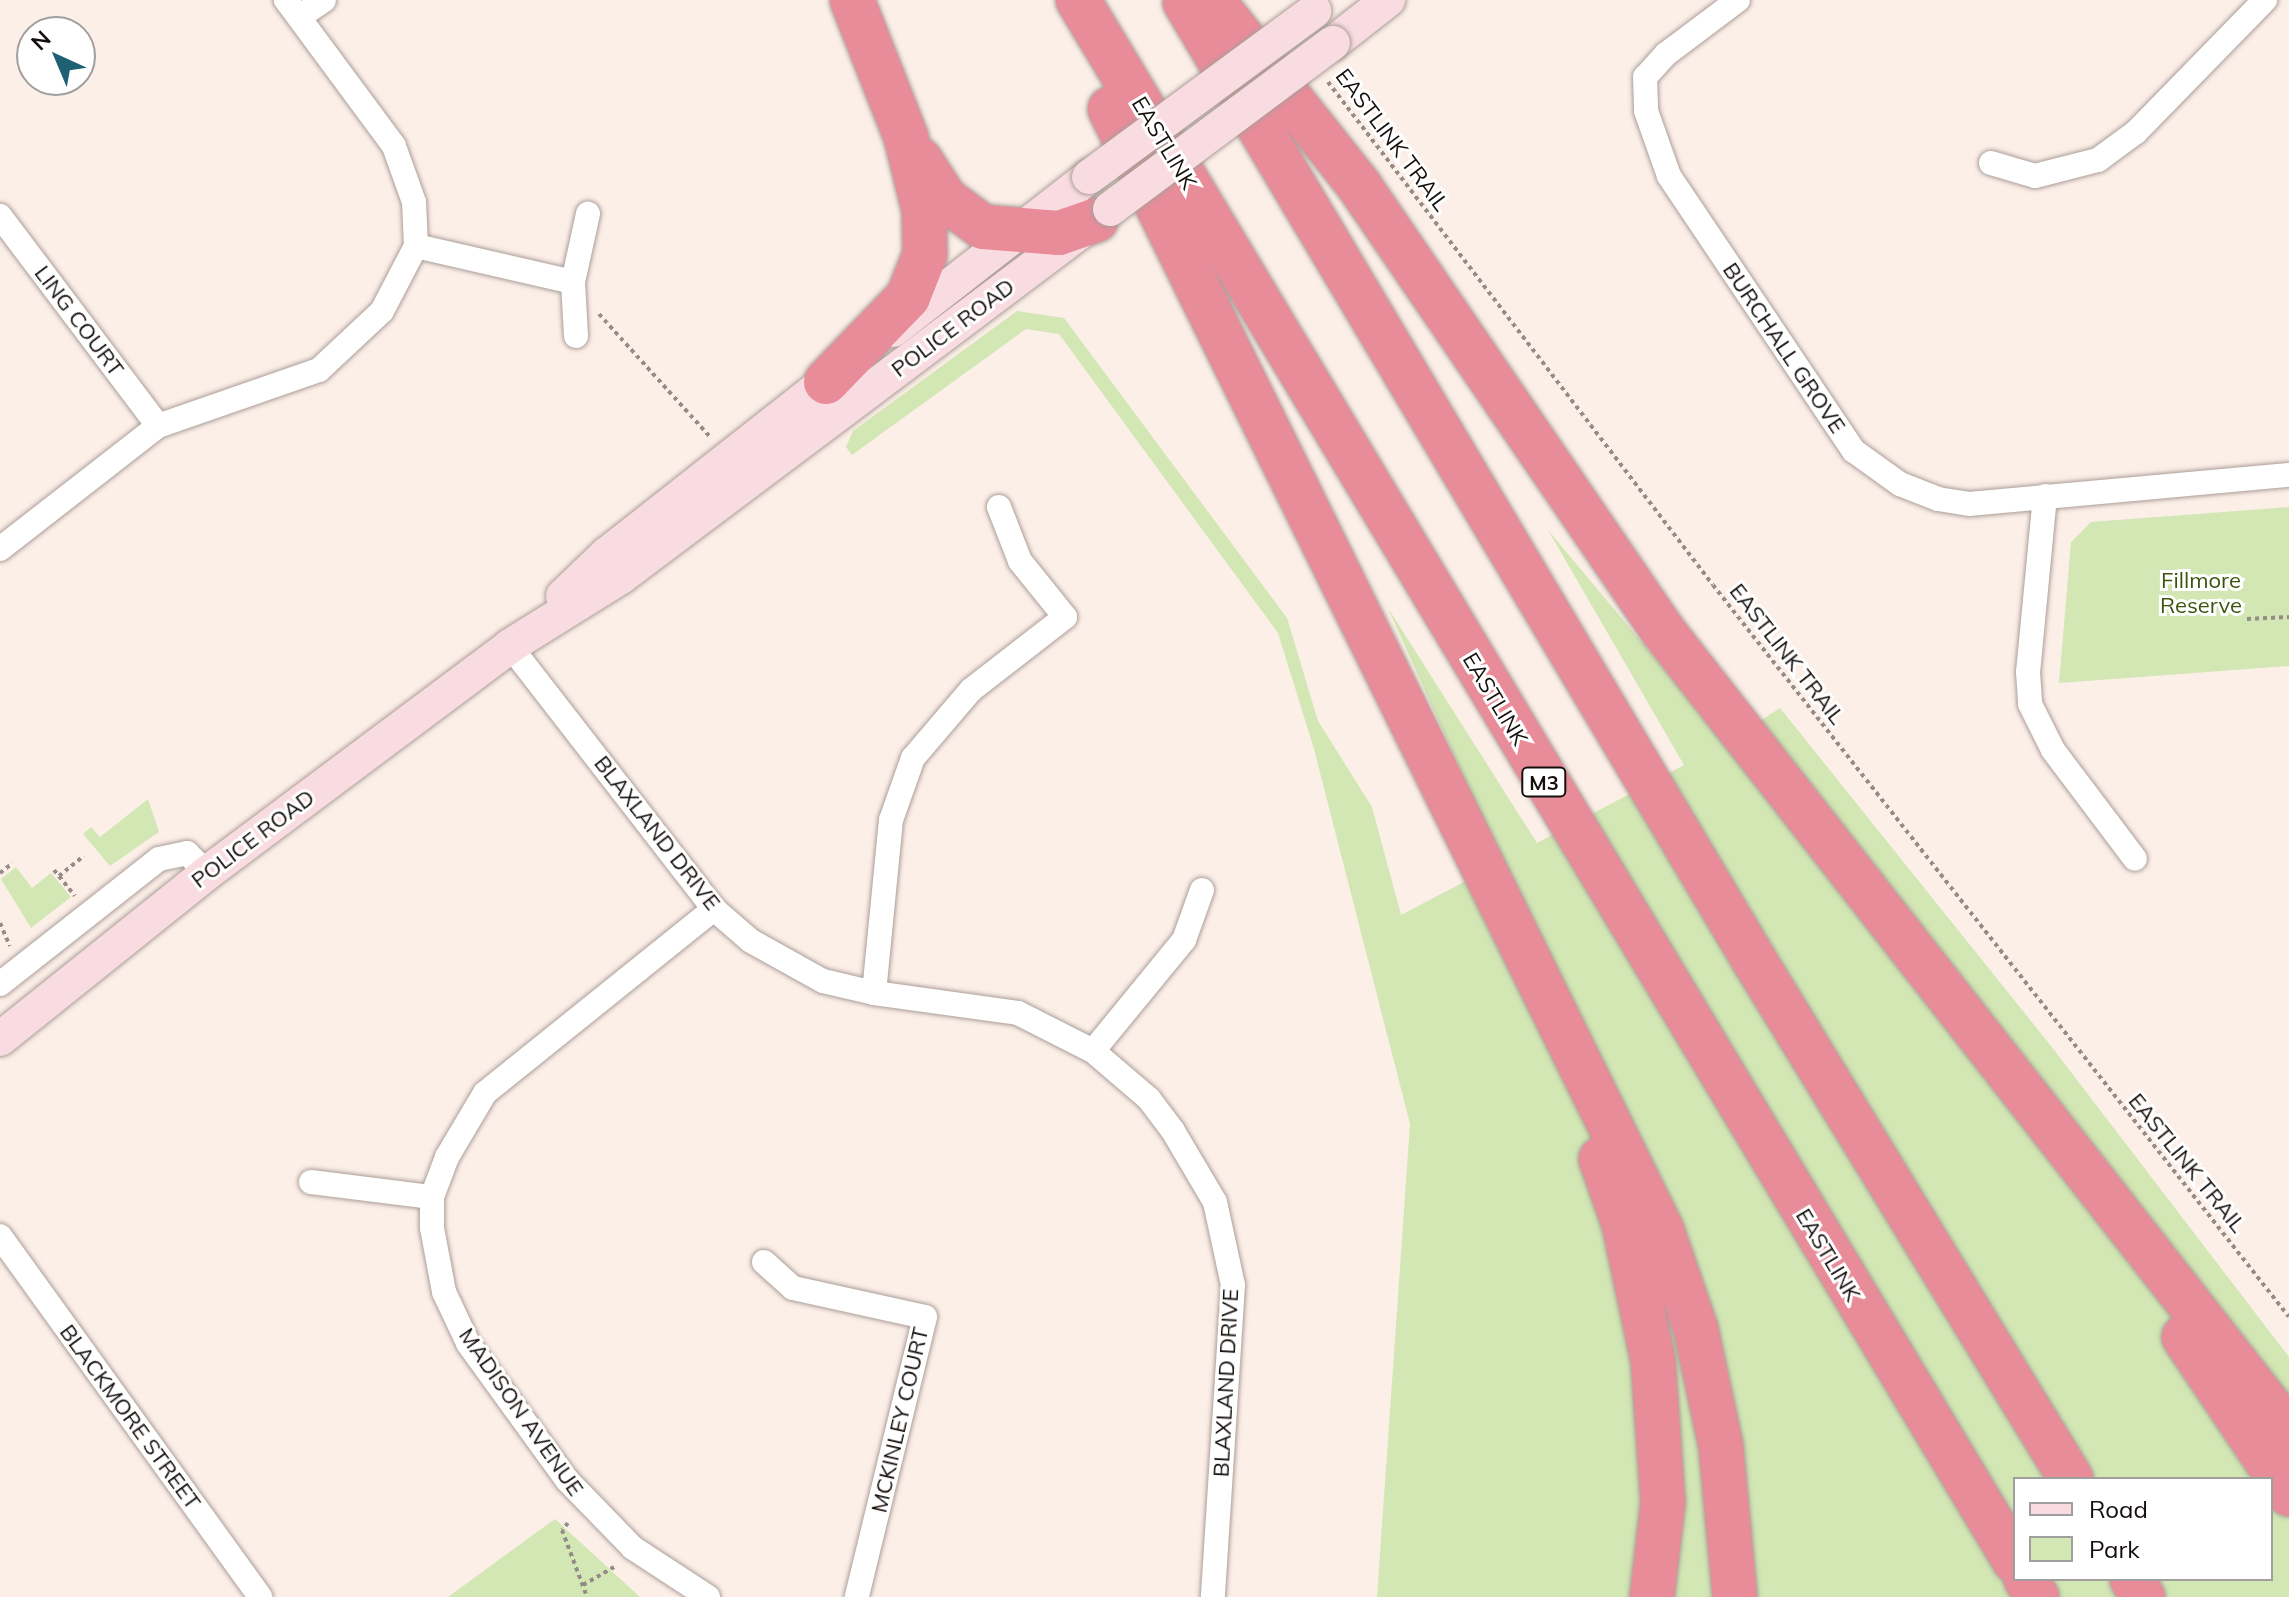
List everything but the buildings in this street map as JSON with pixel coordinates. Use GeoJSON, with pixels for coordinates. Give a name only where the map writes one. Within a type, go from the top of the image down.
{"type":"FeatureCollection","features":[{"type":"Feature","properties":{"kind":"highway"},"geometry":{"type":"LineString","coordinates":[[826,382],[908,297],[925,254],[924,210],[906,137],[852,0]]}},
{"type":"Feature","properties":{"kind":"highway"},"geometry":{"type":"LineString","coordinates":[[1055,0],[1527,948],[1662,1231],[1696,1330],[1721,1447],[1735,1597]]}},
{"type":"Feature","properties":{"kind":"highway","name":"EASTLINK"},"geometry":{"type":"LineString","coordinates":[[1078,0],[2013,1558]]}},
{"type":"Feature","properties":{"kind":"highway"},"geometry":{"type":"LineString","coordinates":[[1184,0],[1729,919],[2070,1477]]}},
{"type":"Feature","properties":{"kind":"highway"},"geometry":{"type":"LineString","coordinates":[[1212,0],[1360,187],[1663,631],[2289,1431]]}},
{"type":"Feature","properties":{"kind":"highway"},"geometry":{"type":"LineString","coordinates":[[906,137],[945,199],[983,227],[1019,233],[1059,233],[1103,214]]}},
{"type":"Feature","properties":{"kind":"highway"},"geometry":{"type":"LineString","coordinates":[[1527,948],[1624,1224],[1653,1360],[1663,1502],[1652,1597]]}},
{"type":"Feature","properties":{"kind":"highway"},"geometry":{"type":"LineString","coordinates":[[1932,973],[2289,1494]]}},
{"type":"Feature","properties":{"kind":"main road","name":"POLICE ROAD"},"geometry":{"type":"LineString","coordinates":[[0,1039],[207,873],[510,646],[621,577],[1103,214],[1328,58],[1388,0]]}},
{"type":"Feature","properties":{"kind":"main road","name":"POLICE ROAD"},"geometry":{"type":"LineString","coordinates":[[510,646],[607,554],[1089,177],[1321,6]]}},
{"type":"Feature","properties":{"kind":"street"},"geometry":{"type":"LineString","coordinates":[[0,549],[158,426],[319,370],[382,311],[416,246],[414,202],[394,146],[293,9],[324,0]]}},
{"type":"Feature","properties":{"kind":"street","name":"BURCHALL GROVE"},"geometry":{"type":"LineString","coordinates":[[1738,0],[1666,54],[1645,77],[1646,111],[1669,176],[1854,451],[1900,484],[1938,499],[1969,504],[2289,475]]}},
{"type":"Feature","properties":{"kind":"street"},"geometry":{"type":"LineString","coordinates":[[1991,163],[2035,176],[2098,160],[2136,132],[2265,0]]}},
{"type":"Feature","properties":{"kind":"street"},"geometry":{"type":"LineString","coordinates":[[576,336],[574,284],[588,214]]}},
{"type":"Feature","properties":{"kind":"street","name":"LING COURT"},"geometry":{"type":"LineString","coordinates":[[0,216],[158,426]]}},
{"type":"Feature","properties":{"kind":"street"},"geometry":{"type":"LineString","coordinates":[[416,246],[574,284]]}},
{"type":"Feature","properties":{"kind":"street"},"geometry":{"type":"LineString","coordinates":[[2045,496],[2028,672],[2030,704],[2053,750],[2135,859]]}},
{"type":"Feature","properties":{"kind":"street"},"geometry":{"type":"LineString","coordinates":[[874,993],[891,820],[913,758],[945,715],[971,690],[1065,617],[1020,561],[999,507]]}},
{"type":"Feature","properties":{"kind":"street","name":"BLAXLAND DRIVE"},"geometry":{"type":"LineString","coordinates":[[510,646],[714,909],[784,962],[823,981],[874,993],[1018,1013],[1093,1051],[1149,1099],[1215,1202],[1233,1285],[1213,1597]]}},
{"type":"Feature","properties":{"kind":"street"},"geometry":{"type":"LineString","coordinates":[[0,984],[159,859],[187,853],[207,873]]}},
{"type":"Feature","properties":{"kind":"street"},"geometry":{"type":"LineString","coordinates":[[1093,1051],[1184,940],[1202,890]]}},
{"type":"Feature","properties":{"kind":"street","name":"MADISON AVENUE"},"geometry":{"type":"LineString","coordinates":[[708,1597],[671,1576],[597,1515],[468,1343],[438,1269],[432,1197],[447,1157],[485,1093],[714,909]]}},
{"type":"Feature","properties":{"kind":"street"},"geometry":{"type":"LineString","coordinates":[[36,956],[41,1007]]}},
{"type":"Feature","properties":{"kind":"street"},"geometry":{"type":"LineString","coordinates":[[311,1182],[432,1197]]}},
{"type":"Feature","properties":{"kind":"street","name":"BLACKMORE STREET"},"geometry":{"type":"LineString","coordinates":[[0,1236],[260,1597]]}},
{"type":"Feature","properties":{"kind":"street","name":"MCKINLEY COURT"},"geometry":{"type":"LineString","coordinates":[[764,1262],[793,1288],[925,1317],[857,1597]]}},
{"type":"Feature","properties":{"kind":"path","name":"EASTLINK TRAIL"},"geometry":{"type":"LineString","coordinates":[[1328,58],[1722,597],[2289,1317]]}},
{"type":"Feature","properties":{"kind":"path"},"geometry":{"type":"LineString","coordinates":[[574,284],[729,458]]}},
{"type":"Feature","properties":{"kind":"path"},"geometry":{"type":"LineString","coordinates":[[2247,619],[2289,617]]}},
{"type":"Feature","properties":{"kind":"path"},"geometry":{"type":"LineString","coordinates":[[59,876],[84,856]]}},
{"type":"Feature","properties":{"kind":"path"},"geometry":{"type":"LineString","coordinates":[[0,873],[13,863]]}},
{"type":"Feature","properties":{"kind":"path"},"geometry":{"type":"LineString","coordinates":[[54,870],[76,897]]}},
{"type":"Feature","properties":{"kind":"path"},"geometry":{"type":"LineString","coordinates":[[0,923],[11,948]]}},
{"type":"Feature","properties":{"kind":"path"},"geometry":{"type":"LineString","coordinates":[[568,1523],[562,1530],[587,1597]]}},
{"type":"Feature","properties":{"kind":"path"},"geometry":{"type":"LineString","coordinates":[[583,1585],[614,1567]]}},
{"type":"Feature","properties":{"kind":"green space"},"geometry":{"type":"Polygon","coordinates":[[[1017,311],[1064,318],[1287,618],[1318,721],[1372,807],[1401,915],[1502,862],[1388,608],[1537,843],[1684,765],[1548,530],[1726,743],[1780,708],[2051,1046],[2289,1357],[2289,1597],[1377,1597],[1410,1124],[1314,749],[1278,633],[1059,334],[1026,329],[852,455],[846,447],[853,431],[1017,311]]]}},
{"type":"Feature","properties":{"kind":"green space","name":"Fillmore Reserve"},"geometry":{"type":"Polygon","coordinates":[[[2289,507],[2289,666],[2059,683],[2071,542],[2091,522],[2289,507]]]}},
{"type":"Feature","properties":{"kind":"green space"},"geometry":{"type":"Polygon","coordinates":[[[148,799],[159,832],[110,866],[83,834],[91,827],[100,837],[148,799]]]}},
{"type":"Feature","properties":{"kind":"green space"},"geometry":{"type":"Polygon","coordinates":[[[16,867],[32,888],[51,873],[71,897],[31,928],[1,879],[16,867]]]}},
{"type":"Feature","properties":{"kind":"green space"},"geometry":{"type":"Polygon","coordinates":[[[555,1519],[640,1597],[448,1597],[555,1519]]]}}]}
